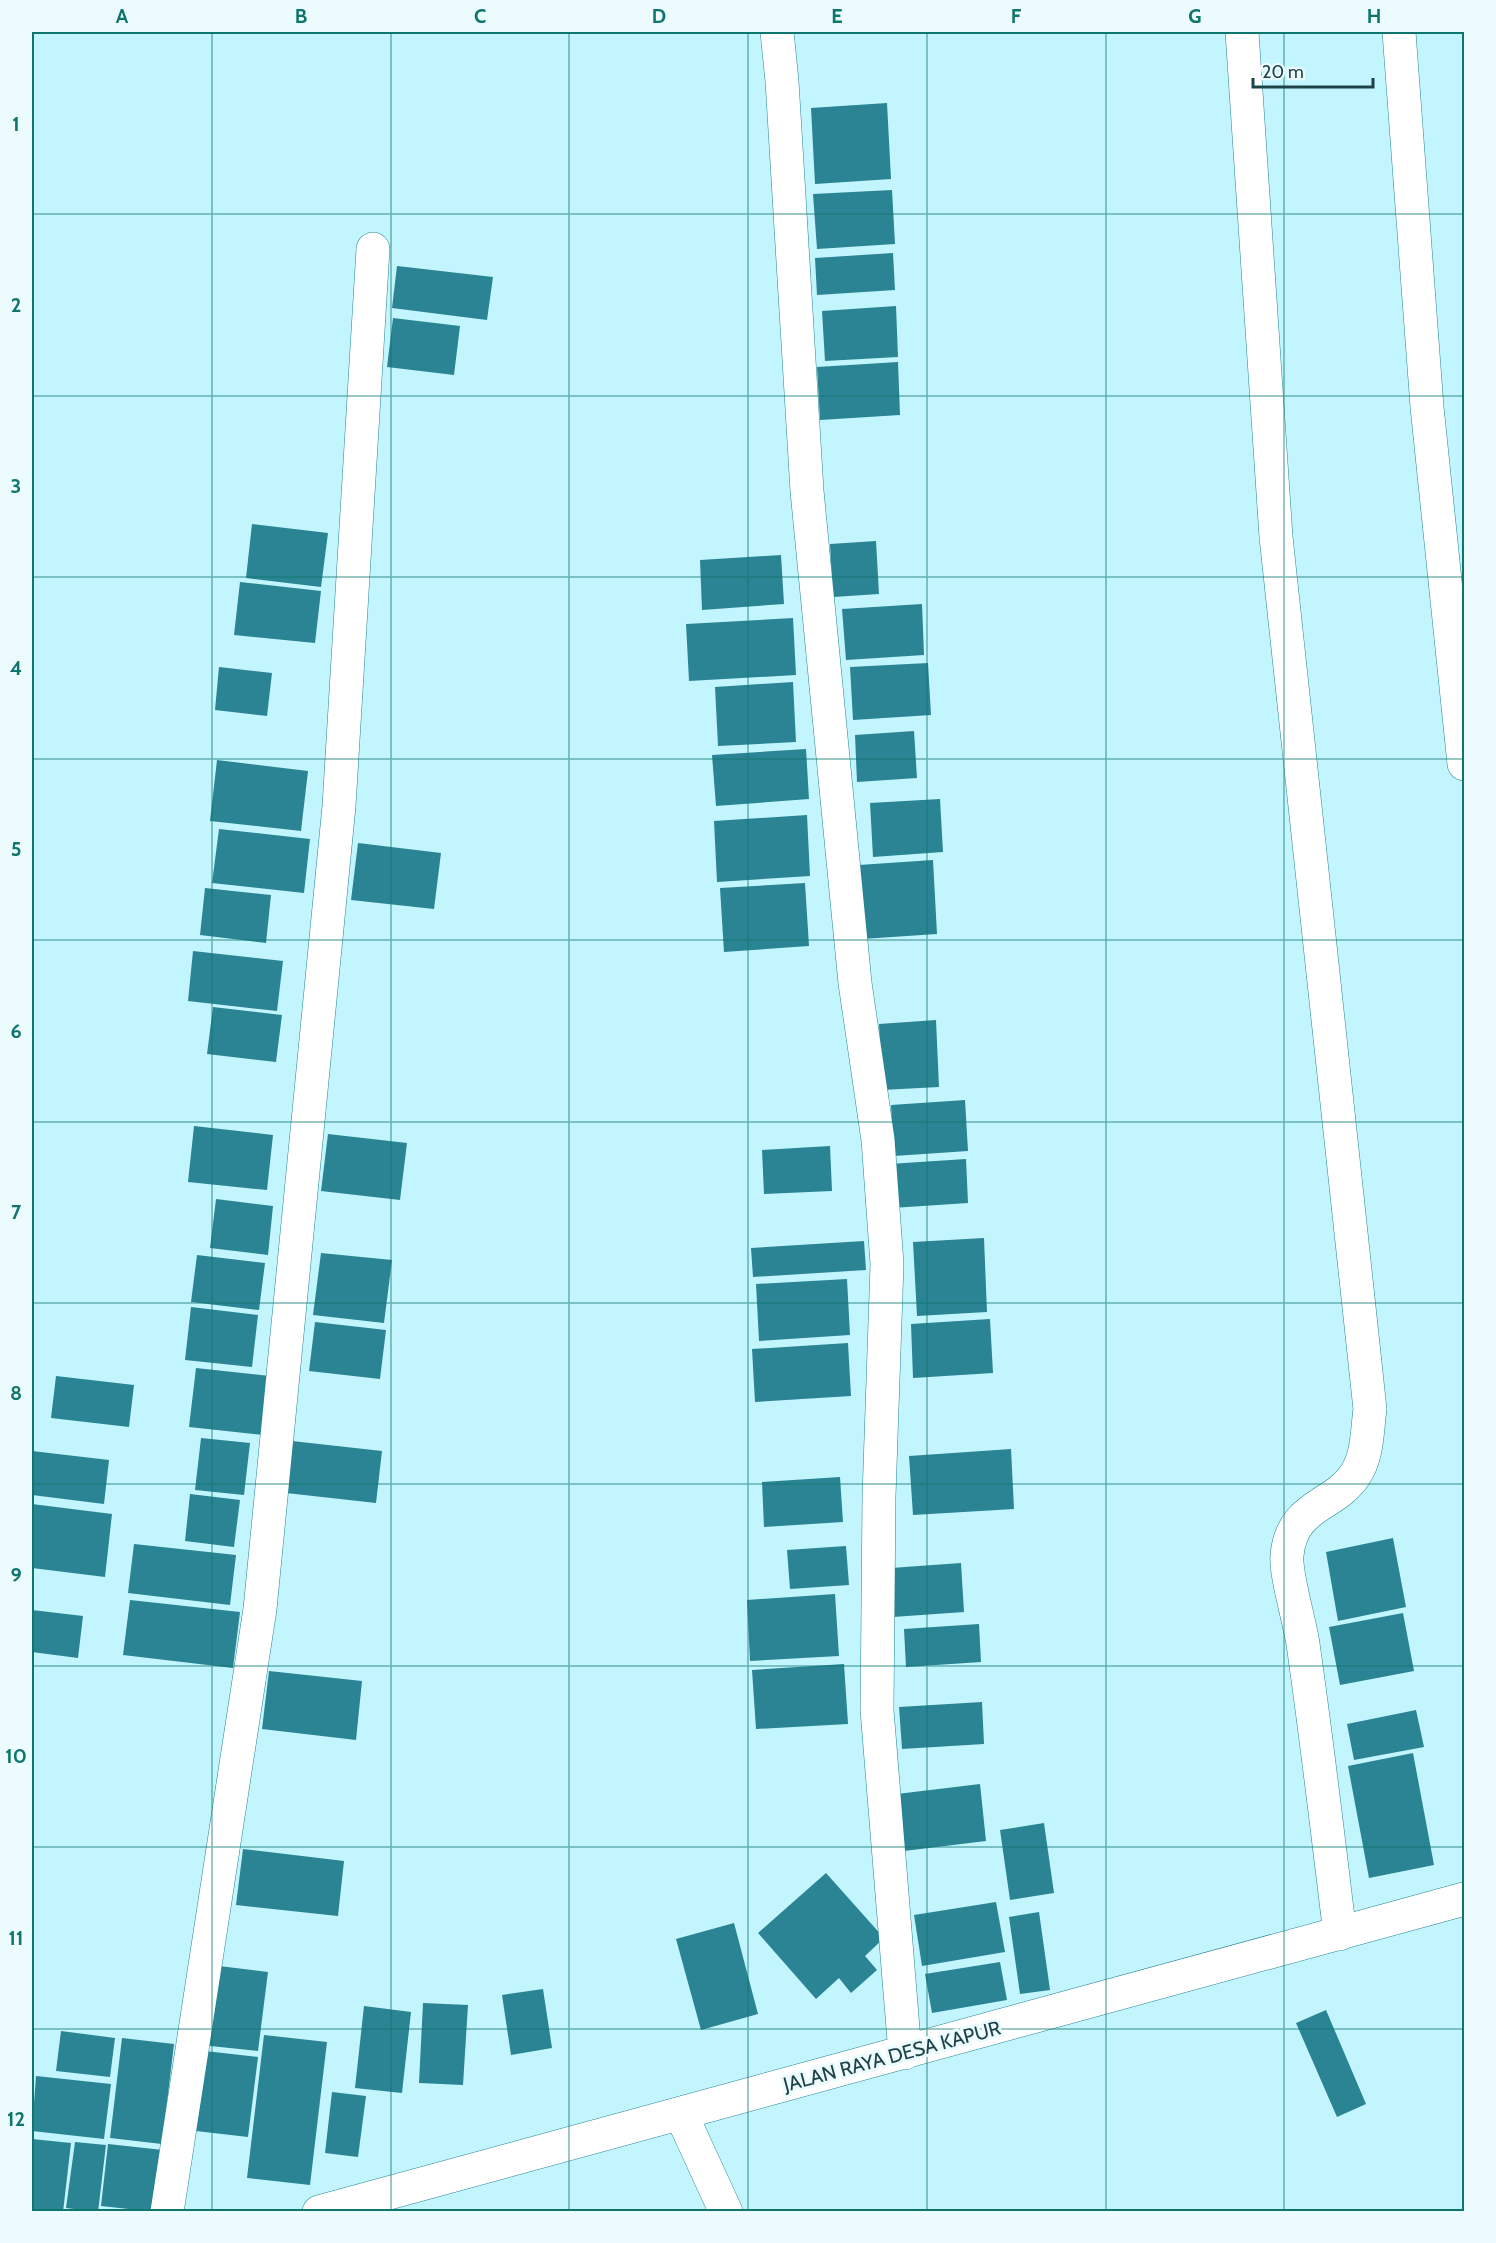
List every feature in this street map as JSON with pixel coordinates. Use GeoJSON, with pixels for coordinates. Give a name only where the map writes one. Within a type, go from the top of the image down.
{"type":"FeatureCollection","features":[{"type":"Feature","properties":{"kind":"street"},"geometry":{"type":"LineString","coordinates":[[777,32],[807,491],[855,983],[878,1140],[887,1264],[879,1496],[878,1710],[904,2053]]}},
{"type":"Feature","properties":{"kind":"street"},"geometry":{"type":"LineString","coordinates":[[1242,32],[1276,537],[1370,1408],[1364,1453],[1358,1471],[1341,1488],[1308,1511],[1297,1526],[1286,1557],[1303,1642],[1341,1934]]}},
{"type":"Feature","properties":{"kind":"street"},"geometry":{"type":"LineString","coordinates":[[1399,32],[1427,406],[1464,764]]}},
{"type":"Feature","properties":{"kind":"street"},"geometry":{"type":"LineString","coordinates":[[167,2211],[260,1609],[339,806],[373,249]]}},
{"type":"Feature","properties":{"kind":"street","name":"JALAN RAYA DESA KAPUR"},"geometry":{"type":"LineString","coordinates":[[319,2211],[1464,1899]]}},
{"type":"Feature","properties":{"kind":"street"},"geometry":{"type":"LineString","coordinates":[[681,2114],[726,2211]]}},
{"type":"Feature","properties":{"kind":"building"},"geometry":{"type":"Polygon","coordinates":[[[887,103],[891,179],[815,184],[811,108],[887,103]]]}},
{"type":"Feature","properties":{"kind":"building"},"geometry":{"type":"Polygon","coordinates":[[[892,190],[895,244],[817,249],[813,194],[892,190]]]}},
{"type":"Feature","properties":{"kind":"building"},"geometry":{"type":"Polygon","coordinates":[[[893,253],[895,290],[817,295],[815,258],[893,253]]]}},
{"type":"Feature","properties":{"kind":"building"},"geometry":{"type":"Polygon","coordinates":[[[397,266],[493,277],[487,320],[392,308],[397,266]]]}},
{"type":"Feature","properties":{"kind":"building"},"geometry":{"type":"Polygon","coordinates":[[[896,306],[898,357],[825,361],[822,311],[896,306]]]}},
{"type":"Feature","properties":{"kind":"building"},"geometry":{"type":"Polygon","coordinates":[[[393,318],[460,326],[454,375],[387,367],[393,318]]]}},
{"type":"Feature","properties":{"kind":"building"},"geometry":{"type":"Polygon","coordinates":[[[898,362],[900,415],[820,420],[817,367],[898,362]]]}},
{"type":"Feature","properties":{"kind":"building"},"geometry":{"type":"Polygon","coordinates":[[[252,524],[328,533],[321,587],[246,578],[252,524]]]}},
{"type":"Feature","properties":{"kind":"building"},"geometry":{"type":"Polygon","coordinates":[[[876,541],[879,594],[833,597],[830,544],[876,541]]]}},
{"type":"Feature","properties":{"kind":"building"},"geometry":{"type":"Polygon","coordinates":[[[781,555],[784,604],[702,610],[700,560],[781,555]]]}},
{"type":"Feature","properties":{"kind":"building"},"geometry":{"type":"Polygon","coordinates":[[[240,582],[321,591],[315,643],[234,635],[240,582]]]}},
{"type":"Feature","properties":{"kind":"building"},"geometry":{"type":"Polygon","coordinates":[[[922,604],[924,655],[846,660],[842,609],[922,604]]]}},
{"type":"Feature","properties":{"kind":"building"},"geometry":{"type":"Polygon","coordinates":[[[793,618],[796,675],[689,681],[686,624],[793,618]]]}},
{"type":"Feature","properties":{"kind":"building"},"geometry":{"type":"Polygon","coordinates":[[[928,663],[931,715],[853,720],[850,667],[928,663]]]}},
{"type":"Feature","properties":{"kind":"building"},"geometry":{"type":"Polygon","coordinates":[[[219,667],[272,673],[267,716],[215,710],[219,667]]]}},
{"type":"Feature","properties":{"kind":"building"},"geometry":{"type":"Polygon","coordinates":[[[793,682],[796,742],[718,746],[715,687],[793,682]]]}},
{"type":"Feature","properties":{"kind":"building"},"geometry":{"type":"Polygon","coordinates":[[[914,731],[917,778],[857,782],[855,735],[914,731]]]}},
{"type":"Feature","properties":{"kind":"building"},"geometry":{"type":"Polygon","coordinates":[[[806,749],[809,799],[716,806],[712,755],[806,749]]]}},
{"type":"Feature","properties":{"kind":"building"},"geometry":{"type":"Polygon","coordinates":[[[217,760],[308,771],[301,831],[210,821],[217,760]]]}},
{"type":"Feature","properties":{"kind":"building"},"geometry":{"type":"Polygon","coordinates":[[[940,799],[943,852],[873,857],[870,803],[940,799]]]}},
{"type":"Feature","properties":{"kind":"building"},"geometry":{"type":"Polygon","coordinates":[[[807,815],[810,876],[717,882],[714,821],[807,815]]]}},
{"type":"Feature","properties":{"kind":"building"},"geometry":{"type":"Polygon","coordinates":[[[219,829],[310,839],[304,893],[212,883],[219,829]]]}},
{"type":"Feature","properties":{"kind":"building"},"geometry":{"type":"Polygon","coordinates":[[[358,843],[441,853],[434,909],[351,900],[358,843]]]}},
{"type":"Feature","properties":{"kind":"building"},"geometry":{"type":"Polygon","coordinates":[[[933,860],[937,934],[862,939],[859,865],[933,860]]]}},
{"type":"Feature","properties":{"kind":"building"},"geometry":{"type":"Polygon","coordinates":[[[805,883],[809,946],[724,952],[720,888],[805,883]]]}},
{"type":"Feature","properties":{"kind":"building"},"geometry":{"type":"Polygon","coordinates":[[[205,888],[271,895],[266,943],[200,935],[205,888]]]}},
{"type":"Feature","properties":{"kind":"building"},"geometry":{"type":"Polygon","coordinates":[[[193,951],[283,961],[277,1011],[188,1001],[193,951]]]}},
{"type":"Feature","properties":{"kind":"building"},"geometry":{"type":"Polygon","coordinates":[[[213,1007],[282,1015],[276,1062],[207,1054],[213,1007]]]}},
{"type":"Feature","properties":{"kind":"building"},"geometry":{"type":"Polygon","coordinates":[[[936,1020],[939,1087],[882,1090],[879,1024],[936,1020]]]}},
{"type":"Feature","properties":{"kind":"building"},"geometry":{"type":"Polygon","coordinates":[[[965,1100],[968,1151],[894,1156],[891,1105],[965,1100]]]}},
{"type":"Feature","properties":{"kind":"building"},"geometry":{"type":"Polygon","coordinates":[[[194,1126],[273,1135],[267,1190],[188,1182],[194,1126]]]}},
{"type":"Feature","properties":{"kind":"building"},"geometry":{"type":"Polygon","coordinates":[[[328,1134],[407,1143],[400,1200],[321,1191],[328,1134]]]}},
{"type":"Feature","properties":{"kind":"building"},"geometry":{"type":"Polygon","coordinates":[[[830,1146],[832,1191],[764,1194],[762,1150],[830,1146]]]}},
{"type":"Feature","properties":{"kind":"building"},"geometry":{"type":"Polygon","coordinates":[[[966,1159],[968,1203],[892,1208],[889,1164],[966,1159]]]}},
{"type":"Feature","properties":{"kind":"building"},"geometry":{"type":"Polygon","coordinates":[[[216,1199],[273,1206],[268,1255],[210,1248],[216,1199]]]}},
{"type":"Feature","properties":{"kind":"building"},"geometry":{"type":"Polygon","coordinates":[[[984,1238],[987,1312],[917,1316],[913,1242],[984,1238]]]}},
{"type":"Feature","properties":{"kind":"building"},"geometry":{"type":"Polygon","coordinates":[[[864,1241],[866,1270],[753,1277],[751,1248],[864,1241]]]}},
{"type":"Feature","properties":{"kind":"building"},"geometry":{"type":"Polygon","coordinates":[[[321,1253],[392,1260],[384,1323],[313,1315],[321,1253]]]}},
{"type":"Feature","properties":{"kind":"building"},"geometry":{"type":"Polygon","coordinates":[[[197,1255],[265,1263],[259,1310],[191,1302],[197,1255]]]}},
{"type":"Feature","properties":{"kind":"building"},"geometry":{"type":"Polygon","coordinates":[[[847,1279],[850,1335],[759,1341],[756,1284],[847,1279]]]}},
{"type":"Feature","properties":{"kind":"building"},"geometry":{"type":"Polygon","coordinates":[[[191,1307],[258,1315],[252,1367],[185,1360],[191,1307]]]}},
{"type":"Feature","properties":{"kind":"building"},"geometry":{"type":"Polygon","coordinates":[[[990,1319],[993,1373],[913,1378],[911,1324],[990,1319]]]}},
{"type":"Feature","properties":{"kind":"building"},"geometry":{"type":"Polygon","coordinates":[[[315,1322],[386,1330],[380,1379],[309,1371],[315,1322]]]}},
{"type":"Feature","properties":{"kind":"building"},"geometry":{"type":"Polygon","coordinates":[[[848,1343],[851,1396],[755,1402],[752,1349],[848,1343]]]}},
{"type":"Feature","properties":{"kind":"building"},"geometry":{"type":"Polygon","coordinates":[[[196,1368],[270,1376],[263,1435],[189,1427],[196,1368]]]}},
{"type":"Feature","properties":{"kind":"building"},"geometry":{"type":"Polygon","coordinates":[[[56,1376],[134,1385],[129,1427],[51,1418],[56,1376]]]}},
{"type":"Feature","properties":{"kind":"building"},"geometry":{"type":"Polygon","coordinates":[[[201,1438],[250,1443],[244,1495],[195,1490],[201,1438]]]}},
{"type":"Feature","properties":{"kind":"building"},"geometry":{"type":"Polygon","coordinates":[[[292,1441],[382,1451],[376,1503],[286,1493],[292,1441]]]}},
{"type":"Feature","properties":{"kind":"building"},"geometry":{"type":"Polygon","coordinates":[[[1011,1449],[1014,1509],[913,1515],[909,1456],[1011,1449]]]}},
{"type":"Feature","properties":{"kind":"building"},"geometry":{"type":"Polygon","coordinates":[[[32,1451],[109,1460],[104,1504],[32,1495],[32,1451]]]}},
{"type":"Feature","properties":{"kind":"building"},"geometry":{"type":"Polygon","coordinates":[[[840,1477],[843,1522],[764,1527],[762,1482],[840,1477]]]}},
{"type":"Feature","properties":{"kind":"building"},"geometry":{"type":"Polygon","coordinates":[[[190,1494],[240,1500],[234,1547],[185,1541],[190,1494]]]}},
{"type":"Feature","properties":{"kind":"building"},"geometry":{"type":"Polygon","coordinates":[[[32,1504],[112,1514],[105,1577],[32,1568],[32,1504]]]}},
{"type":"Feature","properties":{"kind":"building"},"geometry":{"type":"Polygon","coordinates":[[[1393,1538],[1406,1607],[1338,1621],[1326,1552],[1393,1538]]]}},
{"type":"Feature","properties":{"kind":"building"},"geometry":{"type":"Polygon","coordinates":[[[134,1544],[236,1555],[230,1605],[128,1593],[134,1544]]]}},
{"type":"Feature","properties":{"kind":"building"},"geometry":{"type":"Polygon","coordinates":[[[846,1546],[849,1585],[790,1589],[787,1550],[846,1546]]]}},
{"type":"Feature","properties":{"kind":"building"},"geometry":{"type":"Polygon","coordinates":[[[961,1563],[964,1612],[893,1617],[891,1568],[961,1563]]]}},
{"type":"Feature","properties":{"kind":"building"},"geometry":{"type":"Polygon","coordinates":[[[835,1594],[839,1656],[750,1661],[747,1600],[835,1594]]]}},
{"type":"Feature","properties":{"kind":"building"},"geometry":{"type":"Polygon","coordinates":[[[130,1600],[240,1612],[233,1668],[123,1655],[130,1600]]]}},
{"type":"Feature","properties":{"kind":"building"},"geometry":{"type":"Polygon","coordinates":[[[32,1610],[83,1616],[78,1658],[32,1652],[32,1610]]]}},
{"type":"Feature","properties":{"kind":"building"},"geometry":{"type":"Polygon","coordinates":[[[1403,1613],[1414,1671],[1340,1685],[1329,1627],[1403,1613]]]}},
{"type":"Feature","properties":{"kind":"building"},"geometry":{"type":"Polygon","coordinates":[[[979,1624],[981,1662],[906,1667],[904,1629],[979,1624]]]}},
{"type":"Feature","properties":{"kind":"building"},"geometry":{"type":"Polygon","coordinates":[[[844,1664],[848,1724],[756,1729],[752,1670],[844,1664]]]}},
{"type":"Feature","properties":{"kind":"building"},"geometry":{"type":"Polygon","coordinates":[[[269,1671],[362,1681],[356,1740],[262,1729],[269,1671]]]}},
{"type":"Feature","properties":{"kind":"building"},"geometry":{"type":"Polygon","coordinates":[[[982,1702],[984,1744],[902,1749],[899,1707],[982,1702]]]}},
{"type":"Feature","properties":{"kind":"building"},"geometry":{"type":"Polygon","coordinates":[[[1416,1710],[1424,1747],[1354,1760],[1347,1724],[1416,1710]]]}},
{"type":"Feature","properties":{"kind":"building"},"geometry":{"type":"Polygon","coordinates":[[[1413,1753],[1434,1865],[1369,1878],[1348,1766],[1413,1753]]]}},
{"type":"Feature","properties":{"kind":"building"},"geometry":{"type":"Polygon","coordinates":[[[980,1784],[986,1841],[904,1851],[897,1794],[980,1784]]]}},
{"type":"Feature","properties":{"kind":"building"},"geometry":{"type":"Polygon","coordinates":[[[1044,1823],[1054,1893],[1010,1900],[1000,1830],[1044,1823]]]}},
{"type":"Feature","properties":{"kind":"building"},"geometry":{"type":"Polygon","coordinates":[[[243,1849],[344,1861],[338,1916],[236,1905],[243,1849]]]}},
{"type":"Feature","properties":{"kind":"building"},"geometry":{"type":"Polygon","coordinates":[[[826,1873],[884,1938],[865,1956],[877,1970],[851,1993],[839,1978],[816,1999],[758,1933],[826,1873]]]}},
{"type":"Feature","properties":{"kind":"building"},"geometry":{"type":"Polygon","coordinates":[[[996,1902],[1005,1952],[922,1966],[914,1915],[996,1902]]]}},
{"type":"Feature","properties":{"kind":"building"},"geometry":{"type":"Polygon","coordinates":[[[1039,1912],[1050,1990],[1020,1994],[1009,1917],[1039,1912]]]}},
{"type":"Feature","properties":{"kind":"building"},"geometry":{"type":"Polygon","coordinates":[[[734,1923],[758,2014],[701,2030],[676,1939],[734,1923]]]}},
{"type":"Feature","properties":{"kind":"building"},"geometry":{"type":"Polygon","coordinates":[[[1000,1962],[1007,2000],[932,2013],[925,1974],[1000,1962]]]}},
{"type":"Feature","properties":{"kind":"building"},"geometry":{"type":"Polygon","coordinates":[[[211,1965],[268,1972],[258,2051],[201,2045],[211,1965]]]}},
{"type":"Feature","properties":{"kind":"building"},"geometry":{"type":"Polygon","coordinates":[[[543,1989],[552,2048],[511,2055],[502,1995],[543,1989]]]}},
{"type":"Feature","properties":{"kind":"building"},"geometry":{"type":"Polygon","coordinates":[[[423,2003],[468,2005],[463,2085],[419,2083],[423,2003]]]}},
{"type":"Feature","properties":{"kind":"building"},"geometry":{"type":"Polygon","coordinates":[[[364,2006],[411,2012],[402,2093],[355,2088],[364,2006]]]}},
{"type":"Feature","properties":{"kind":"building"},"geometry":{"type":"Polygon","coordinates":[[[1326,2010],[1366,2104],[1337,2117],[1296,2023],[1326,2010]]]}},
{"type":"Feature","properties":{"kind":"building"},"geometry":{"type":"Polygon","coordinates":[[[61,2031],[115,2038],[110,2077],[56,2071],[61,2031]]]}},
{"type":"Feature","properties":{"kind":"building"},"geometry":{"type":"Polygon","coordinates":[[[264,2035],[327,2042],[310,2185],[247,2178],[264,2035]]]}},
{"type":"Feature","properties":{"kind":"building"},"geometry":{"type":"Polygon","coordinates":[[[122,2038],[174,2044],[162,2144],[110,2138],[122,2038]]]}},
{"type":"Feature","properties":{"kind":"building"},"geometry":{"type":"Polygon","coordinates":[[[205,2051],[258,2057],[248,2137],[196,2131],[205,2051]]]}},
{"type":"Feature","properties":{"kind":"building"},"geometry":{"type":"Polygon","coordinates":[[[36,2076],[111,2084],[104,2139],[32,2131],[36,2076]]]}},
{"type":"Feature","properties":{"kind":"building"},"geometry":{"type":"Polygon","coordinates":[[[332,2092],[366,2096],[358,2157],[325,2153],[332,2092]]]}},
{"type":"Feature","properties":{"kind":"building"},"geometry":{"type":"Polygon","coordinates":[[[32,2139],[71,2143],[63,2212],[32,2212],[32,2139]]]}},
{"type":"Feature","properties":{"kind":"building"},"geometry":{"type":"Polygon","coordinates":[[[75,2142],[106,2145],[98,2212],[66,2208],[75,2142]]]}},
{"type":"Feature","properties":{"kind":"building"},"geometry":{"type":"Polygon","coordinates":[[[108,2144],[163,2150],[156,2212],[101,2206],[108,2144]]]}}]}
